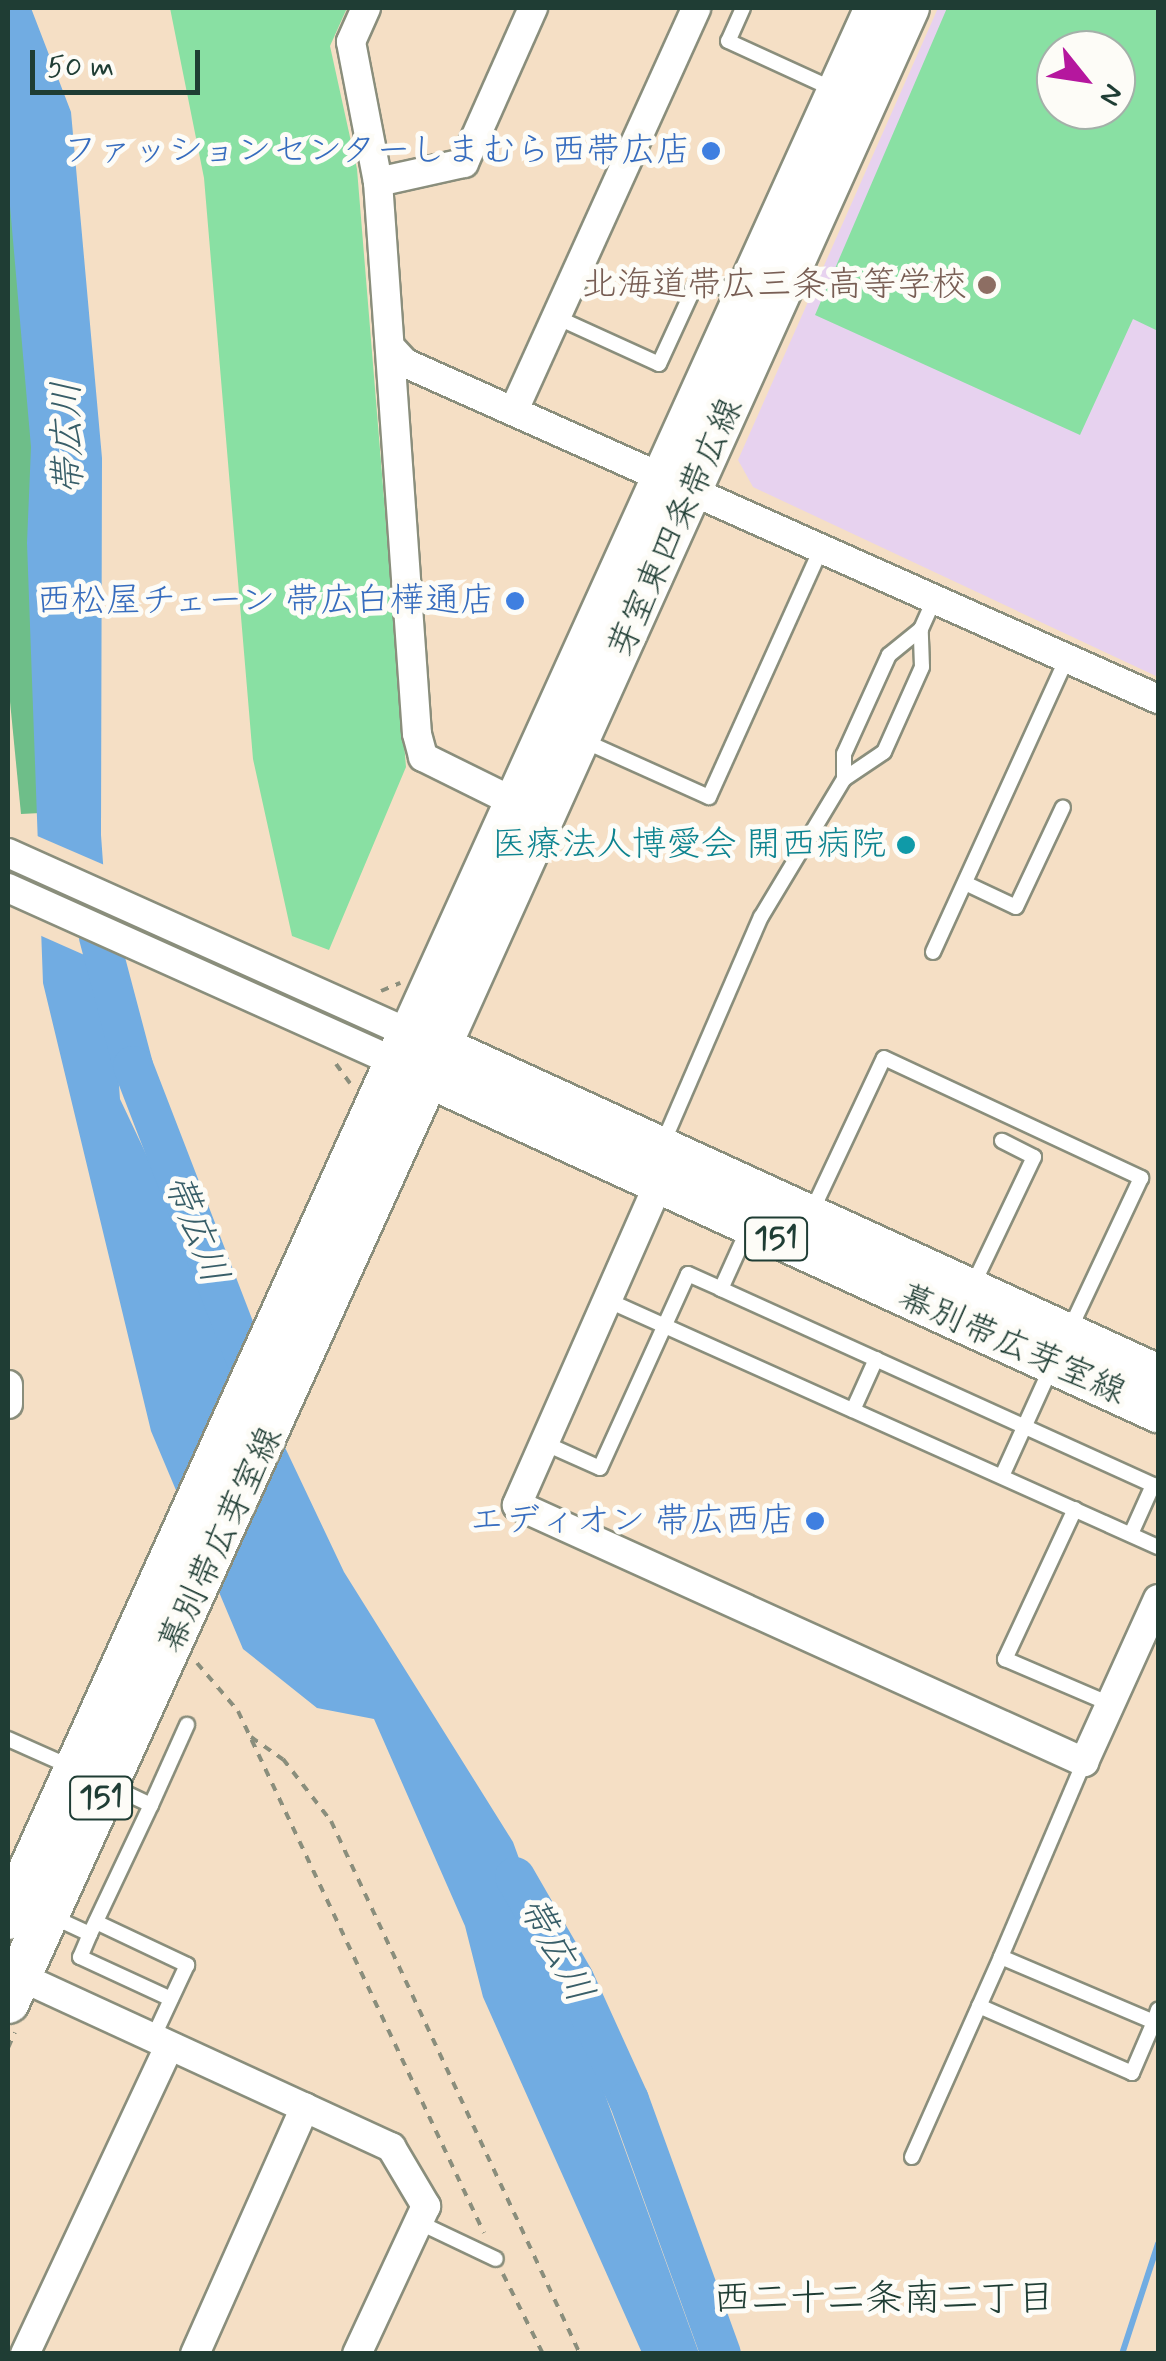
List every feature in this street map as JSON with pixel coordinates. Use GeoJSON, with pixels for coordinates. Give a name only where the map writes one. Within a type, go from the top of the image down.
{"type":"FeatureCollection","features":[{"type":"Feature","properties":{"kind":"main road","name":"芽室東四条帯広線"},"geometry":{"type":"LineString","coordinates":[[419,1055],[580,740],[679,481],[743,297],[874,8]]}},
{"type":"Feature","properties":{"kind":"main road","name":"芽室東四条帯広線"},"geometry":{"type":"LineString","coordinates":[[419,1055],[514,802],[679,481],[910,8]]}},
{"type":"Feature","properties":{"kind":"main road","name":"幕別帯広芽室線"},"geometry":{"type":"LineString","coordinates":[[419,1055],[659,1167],[810,1217],[970,1290],[1158,1411]]}},
{"type":"Feature","properties":{"kind":"main road","name":"幕別帯広芽室線"},"geometry":{"type":"LineString","coordinates":[[11,1982],[28,1916],[91,1777],[174,1549],[323,1222],[419,1055]]}},
{"type":"Feature","properties":{"kind":"main road","name":"幕別帯広芽室線"},"geometry":{"type":"LineString","coordinates":[[28,1916],[19,1870],[91,1777],[196,1595],[346,1266],[419,1055]]}},
{"type":"Feature","properties":{"kind":"main road","name":"幕別帯広芽室線"},"geometry":{"type":"LineString","coordinates":[[659,1167],[749,1226],[1060,1349],[1158,1376]]}},
{"type":"Feature","properties":{"kind":"street"},"geometry":{"type":"LineString","coordinates":[[366,8],[350,42],[378,182],[394,351],[420,746],[423,757],[514,802]]}},
{"type":"Feature","properties":{"kind":"street"},"geometry":{"type":"LineString","coordinates":[[378,182],[464,163],[533,8]]}},
{"type":"Feature","properties":{"kind":"street"},"geometry":{"type":"LineString","coordinates":[[514,410],[696,8]]}},
{"type":"Feature","properties":{"kind":"street"},"geometry":{"type":"LineString","coordinates":[[394,351],[405,363],[679,481],[1158,699]]}},
{"type":"Feature","properties":{"kind":"street"},"geometry":{"type":"LineString","coordinates":[[8,853],[254,960],[419,1055]]}},
{"type":"Feature","properties":{"kind":"street"},"geometry":{"type":"LineString","coordinates":[[8,888],[259,1002],[419,1055]]}},
{"type":"Feature","properties":{"kind":"street"},"geometry":{"type":"LineString","coordinates":[[659,1167],[607,1300],[518,1505],[1084,1762],[1158,1602]]}},
{"type":"Feature","properties":{"kind":"street"},"geometry":{"type":"LineString","coordinates":[[8,1385],[8,1404]]}},
{"type":"Feature","properties":{"kind":"street"},"geometry":{"type":"LineString","coordinates":[[11,1982],[161,2042],[391,2146],[426,2206],[357,2354]]}},
{"type":"Feature","properties":{"kind":"street"},"geometry":{"type":"LineString","coordinates":[[27,2347],[161,2042]]}},
{"type":"Feature","properties":{"kind":"street"},"geometry":{"type":"LineString","coordinates":[[195,2354],[306,2107]]}},
{"type":"Feature","properties":{"kind":"lane"},"geometry":{"type":"LineString","coordinates":[[744,8],[728,41],[836,90]]}},
{"type":"Feature","properties":{"kind":"lane"},"geometry":{"type":"LineString","coordinates":[[556,317],[659,364],[699,277],[743,297]]}},
{"type":"Feature","properties":{"kind":"lane"},"geometry":{"type":"LineString","coordinates":[[580,740],[709,797],[822,546]]}},
{"type":"Feature","properties":{"kind":"lane"},"geometry":{"type":"LineString","coordinates":[[659,1167],[761,916],[844,778],[884,752],[922,668],[921,630],[935,598]]}},
{"type":"Feature","properties":{"kind":"lane"},"geometry":{"type":"LineString","coordinates":[[844,778],[844,754],[889,655],[921,630]]}},
{"type":"Feature","properties":{"kind":"lane"},"geometry":{"type":"LineString","coordinates":[[933,952],[1067,658]]}},
{"type":"Feature","properties":{"kind":"lane"},"geometry":{"type":"LineString","coordinates":[[965,883],[1016,907],[1063,807]]}},
{"type":"Feature","properties":{"kind":"lane"},"geometry":{"type":"LineString","coordinates":[[810,1217],[884,1058],[1140,1178],[1002,1476]]}},
{"type":"Feature","properties":{"kind":"lane"},"geometry":{"type":"LineString","coordinates":[[970,1290],[1034,1156],[1002,1142]]}},
{"type":"Feature","properties":{"kind":"lane"},"geometry":{"type":"LineString","coordinates":[[721,1289],[749,1226]]}},
{"type":"Feature","properties":{"kind":"lane"},"geometry":{"type":"LineString","coordinates":[[544,1443],[600,1468],[688,1274],[1153,1485],[1131,1534]]}},
{"type":"Feature","properties":{"kind":"lane"},"geometry":{"type":"LineString","coordinates":[[607,1300],[1158,1547]]}},
{"type":"Feature","properties":{"kind":"lane"},"geometry":{"type":"LineString","coordinates":[[853,1410],[876,1359]]}},
{"type":"Feature","properties":{"kind":"lane"},"geometry":{"type":"LineString","coordinates":[[1075,1510],[1005,1659],[1110,1704]]}},
{"type":"Feature","properties":{"kind":"lane"},"geometry":{"type":"LineString","coordinates":[[171,2000],[80,1957],[186,1725]]}},
{"type":"Feature","properties":{"kind":"lane"},"geometry":{"type":"LineString","coordinates":[[8,1739],[151,1805]]}},
{"type":"Feature","properties":{"kind":"lane"},"geometry":{"type":"LineString","coordinates":[[912,2158],[1084,1762]]}},
{"type":"Feature","properties":{"kind":"lane"},"geometry":{"type":"LineString","coordinates":[[28,1916],[93,1928],[187,1965],[171,2000],[161,2042]]}},
{"type":"Feature","properties":{"kind":"lane"},"geometry":{"type":"LineString","coordinates":[[979,2006],[1132,2073],[1156,2016],[1001,1957]]}},
{"type":"Feature","properties":{"kind":"lane"},"geometry":{"type":"LineString","coordinates":[[418,2222],[496,2259]]}},
{"type":"Feature","properties":{"kind":"path"},"geometry":{"type":"LineString","coordinates":[[188,1652],[250,1736],[543,2354]]}},
{"type":"Feature","properties":{"kind":"path"},"geometry":{"type":"LineString","coordinates":[[250,1736],[283,1758],[330,1821],[580,2354]]}},
{"type":"Feature","properties":{"kind":"shaded area","name":"北海道帯広三条高等学校"},"geometry":{"type":"Polygon","coordinates":[[[938,8],[1158,8],[1158,677],[753,487],[738,460],[938,8]]]}},
{"type":"Feature","properties":{"kind":"green space"},"geometry":{"type":"Polygon","coordinates":[[[170,8],[347,8],[330,46],[357,169],[406,767],[329,950],[292,936],[253,759],[204,178],[170,8]]]}},
{"type":"Feature","properties":{"kind":"green space"},"geometry":{"type":"Polygon","coordinates":[[[947,8],[1158,8],[1158,331],[1133,319],[1080,435],[815,315],[947,8]]]}},
{"type":"Feature","properties":{"kind":"green space"},"geometry":{"type":"Polygon","coordinates":[[[8,112],[60,812],[21,814],[8,681],[8,112]]]}},
{"type":"Feature","properties":{"kind":"water"},"geometry":{"type":"Polygon","coordinates":[[[8,8],[31,8],[71,112],[102,458],[101,835],[120,1099],[344,1572],[513,1842],[699,2353],[642,2353],[483,1997],[465,1926],[374,1719],[317,1708],[243,1649],[151,1431],[43,983],[27,543],[31,447],[8,183],[8,8]]]}},
{"type":"Feature","properties":{"kind":"pier"},"geometry":{"type":"Polygon","coordinates":[[[35,835],[109,867],[116,969],[37,934],[35,835]]]}},
{"type":"Feature","properties":{"kind":"waterway","name":"帯広川"},"geometry":{"type":"LineString","coordinates":[[99,937],[133,1066],[262,1400]]}},
{"type":"Feature","properties":{"kind":"waterway","name":"帯広川"},"geometry":{"type":"LineString","coordinates":[[515,1877],[574,1979],[629,2100],[721,2354]]}},
{"type":"Feature","properties":{"kind":"waterway"},"geometry":{"type":"LineString","coordinates":[[1122,2354],[1158,2244]]}},
{"type":"Feature","properties":{"kind":"place","name":"ファッションセンターしまむら西帯広店"},"geometry":{"type":"Point","coordinates":[711,151]}},
{"type":"Feature","properties":{"kind":"place","name":"北海道帯広三条高等学校"},"geometry":{"type":"Point","coordinates":[987,285]}},
{"type":"Feature","properties":{"kind":"place","name":"西松屋チェーン 帯広白樺通店"},"geometry":{"type":"Point","coordinates":[515,601]}},
{"type":"Feature","properties":{"kind":"place","name":"医療法人博愛会 開西病院"},"geometry":{"type":"Point","coordinates":[906,845]}},
{"type":"Feature","properties":{"kind":"place","name":"エディオン 帯広西店"},"geometry":{"type":"Point","coordinates":[815,1521]}},
{"type":"Feature","properties":{"kind":"district","name":"西二十二条南二丁目"},"geometry":{"type":"Point","coordinates":[884,2300]}}]}
